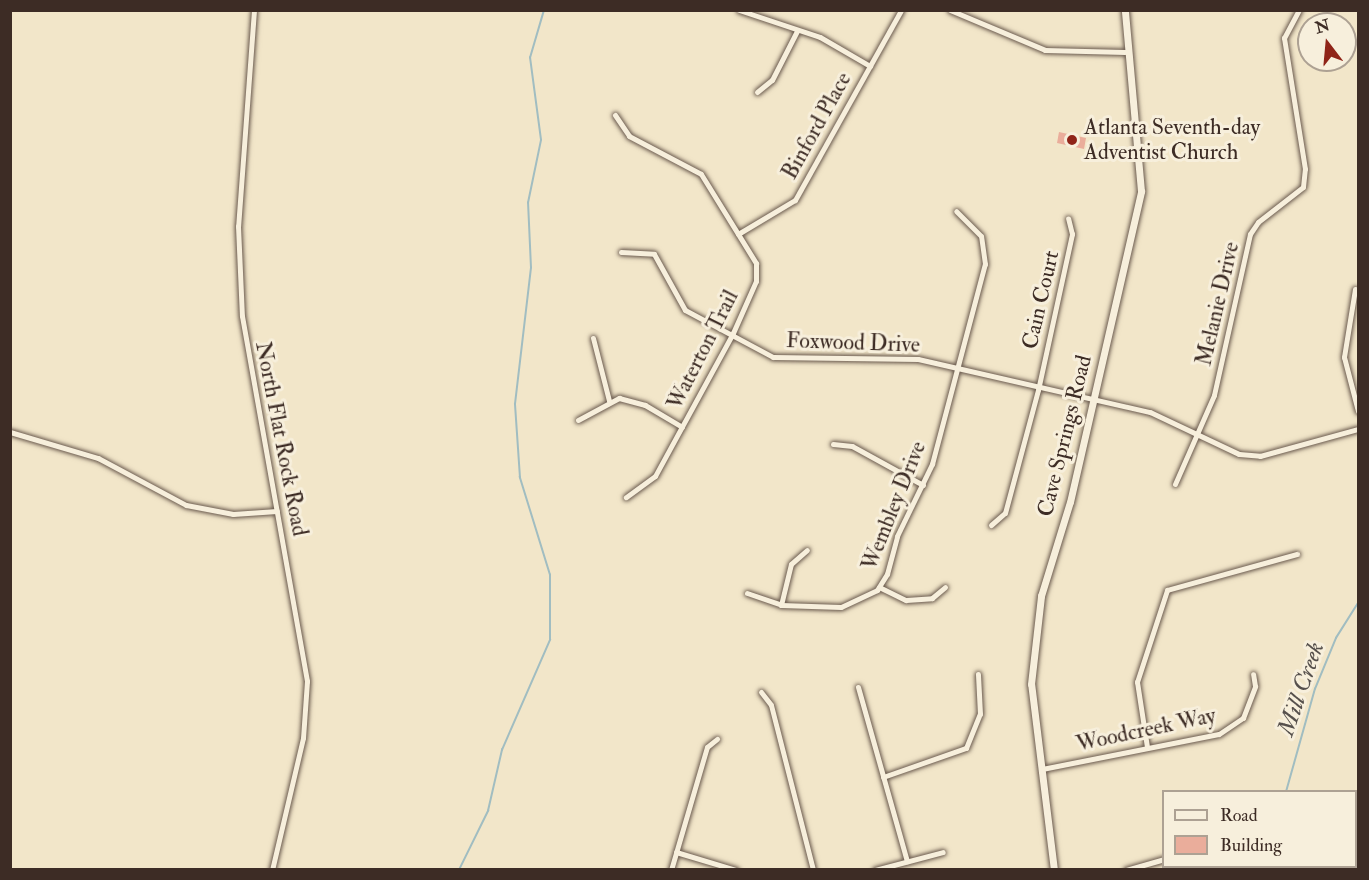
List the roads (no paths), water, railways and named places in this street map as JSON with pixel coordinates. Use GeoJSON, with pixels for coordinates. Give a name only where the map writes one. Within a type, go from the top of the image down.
{"type":"FeatureCollection","features":[{"type":"Feature","properties":{"kind":"street","name":"North Flat Rock Road"},"geometry":{"type":"LineString","coordinates":[[254,10],[239,202],[240,273],[246,357],[277,511],[307,681],[303,738],[272,870]]}},
{"type":"Feature","properties":{"kind":"street"},"geometry":{"type":"LineString","coordinates":[[739,10],[797,31],[870,66]]}},
{"type":"Feature","properties":{"kind":"street","name":"Binford Place"},"geometry":{"type":"LineString","coordinates":[[738,234],[795,200],[901,10]]}},
{"type":"Feature","properties":{"kind":"street"},"geometry":{"type":"LineString","coordinates":[[950,10],[1045,50],[1125,52]]}},
{"type":"Feature","properties":{"kind":"street","name":"Cave Springs Road"},"geometry":{"type":"LineString","coordinates":[[1054,870],[1032,684],[1041,596],[1070,502],[1090,402],[1141,191],[1125,52],[1125,10]]}},
{"type":"Feature","properties":{"kind":"street","name":"Melanie Drive"},"geometry":{"type":"LineString","coordinates":[[1175,484],[1214,395],[1250,234],[1258,222],[1303,187],[1305,170],[1284,38],[1299,10]]}},
{"type":"Feature","properties":{"kind":"street"},"geometry":{"type":"LineString","coordinates":[[757,92],[772,80],[797,31]]}},
{"type":"Feature","properties":{"kind":"street","name":"Waterton Trail"},"geometry":{"type":"LineString","coordinates":[[615,115],[629,135],[701,174],[756,263],[756,281],[734,333],[655,476],[626,497]]}},
{"type":"Feature","properties":{"kind":"street","name":"Wembley Drive"},"geometry":{"type":"LineString","coordinates":[[747,593],[781,606],[841,607],[860,602],[879,587],[923,485],[956,369],[985,248],[974,226],[956,211]]}},
{"type":"Feature","properties":{"kind":"street","name":"Cain Court"},"geometry":{"type":"LineString","coordinates":[[991,525],[1005,513],[1038,390],[1072,234],[1068,218]]}},
{"type":"Feature","properties":{"kind":"street","name":"Foxwood Drive"},"geometry":{"type":"LineString","coordinates":[[621,252],[654,254],[685,310],[734,333],[773,357],[918,359],[1090,402],[1150,412],[1199,431],[1239,454],[1260,456],[1359,429]]}},
{"type":"Feature","properties":{"kind":"street"},"geometry":{"type":"LineString","coordinates":[[1355,290],[1344,357],[1359,411]]}},
{"type":"Feature","properties":{"kind":"street"},"geometry":{"type":"LineString","coordinates":[[593,338],[609,401]]}},
{"type":"Feature","properties":{"kind":"street"},"geometry":{"type":"LineString","coordinates":[[578,420],[609,401],[645,405],[682,427]]}},
{"type":"Feature","properties":{"kind":"street"},"geometry":{"type":"LineString","coordinates":[[10,432],[98,458],[186,505],[233,514],[277,511]]}},
{"type":"Feature","properties":{"kind":"street"},"geometry":{"type":"LineString","coordinates":[[832,444],[852,446],[923,485]]}},
{"type":"Feature","properties":{"kind":"street"},"geometry":{"type":"LineString","coordinates":[[781,606],[791,564],[807,550]]}},
{"type":"Feature","properties":{"kind":"street"},"geometry":{"type":"LineString","coordinates":[[1147,747],[1137,682],[1167,590],[1297,554]]}},
{"type":"Feature","properties":{"kind":"street"},"geometry":{"type":"LineString","coordinates":[[879,587],[906,600],[932,598],[945,587]]}},
{"type":"Feature","properties":{"kind":"street"},"geometry":{"type":"LineString","coordinates":[[883,777],[966,748],[980,714],[978,674]]}},
{"type":"Feature","properties":{"kind":"street","name":"Woodcreek Way"},"geometry":{"type":"LineString","coordinates":[[1042,769],[1232,727],[1250,704],[1252,674]]}},
{"type":"Feature","properties":{"kind":"street"},"geometry":{"type":"LineString","coordinates":[[858,687],[907,861]]}},
{"type":"Feature","properties":{"kind":"street"},"geometry":{"type":"LineString","coordinates":[[761,692],[771,705],[813,870]]}},
{"type":"Feature","properties":{"kind":"street"},"geometry":{"type":"LineString","coordinates":[[671,870],[707,747],[717,739]]}},
{"type":"Feature","properties":{"kind":"street"},"geometry":{"type":"LineString","coordinates":[[676,852],[736,870]]}},
{"type":"Feature","properties":{"kind":"street"},"geometry":{"type":"LineString","coordinates":[[875,870],[943,852]]}},
{"type":"Feature","properties":{"kind":"street"},"geometry":{"type":"LineString","coordinates":[[1126,870],[1162,860]]}},
{"type":"Feature","properties":{"kind":"waterway"},"geometry":{"type":"LineString","coordinates":[[459,870],[488,811],[502,750],[550,640],[550,575],[520,478],[515,404],[531,268],[528,203],[541,140],[530,58],[544,10]]}},
{"type":"Feature","properties":{"kind":"waterway","name":"Mill Creek"},"geometry":{"type":"LineString","coordinates":[[1287,790],[1315,689],[1336,638],[1358,603]]}},
{"type":"Feature","properties":{"kind":"place","name":"Atlanta Seventh-day Adventist Church"},"geometry":{"type":"Point","coordinates":[1072,140]}}]}
